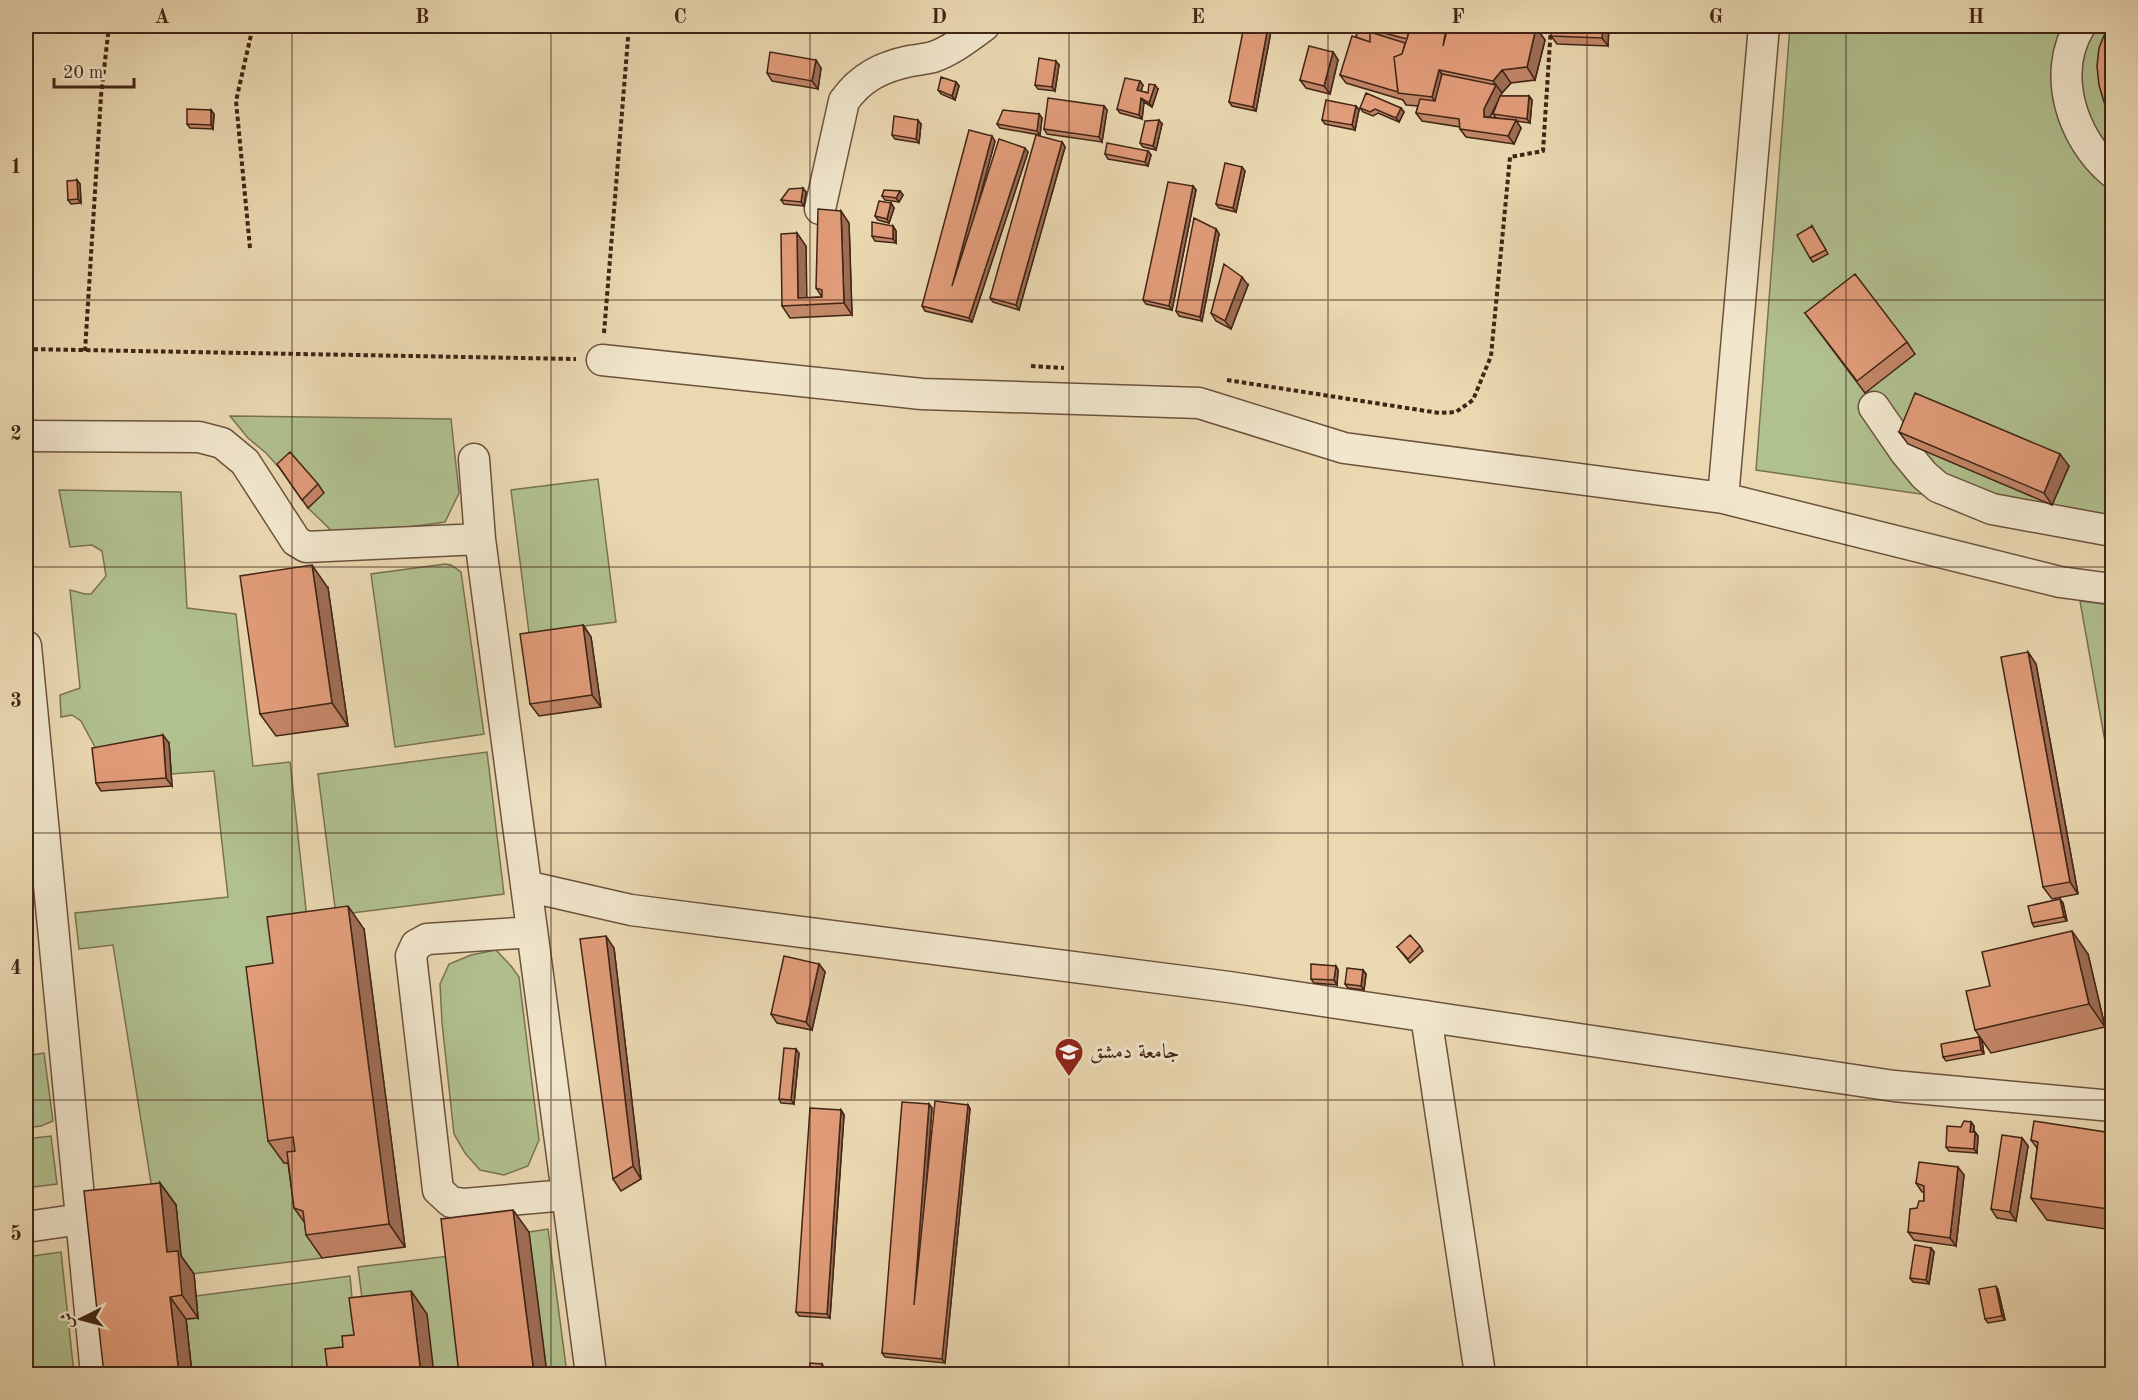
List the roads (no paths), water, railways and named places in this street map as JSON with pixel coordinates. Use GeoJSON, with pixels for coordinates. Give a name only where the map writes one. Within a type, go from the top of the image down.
{"type":"FeatureCollection","features":[{"type":"Feature","properties":{"kind":"street"},"geometry":{"type":"LineString","coordinates":[[820,208],[844,101],[853,88],[883,68],[934,57],[984,26]]}},
{"type":"Feature","properties":{"kind":"street"},"geometry":{"type":"LineString","coordinates":[[1723,498],[1764,26]]}},
{"type":"Feature","properties":{"kind":"street"},"geometry":{"type":"LineString","coordinates":[[2080,26],[2070,53],[2067,76],[2069,99],[2075,122],[2086,143],[2100,162],[2112,172]]}},
{"type":"Feature","properties":{"kind":"street"},"geometry":{"type":"LineString","coordinates":[[602,360],[922,394],[1199,403],[1344,448],[1723,498],[2060,582],[2112,589]]}},
{"type":"Feature","properties":{"kind":"street"},"geometry":{"type":"LineString","coordinates":[[1874,407],[1905,452],[1924,475],[1938,487],[1992,509],[2112,531]]}},
{"type":"Feature","properties":{"kind":"street"},"geometry":{"type":"LineString","coordinates":[[26,436],[199,436],[222,444],[245,462],[296,541],[306,547],[480,539]]}},
{"type":"Feature","properties":{"kind":"street"},"geometry":{"type":"LineString","coordinates":[[474,459],[480,539],[591,1374]]}},
{"type":"Feature","properties":{"kind":"street"},"geometry":{"type":"LineString","coordinates":[[26,646],[96,1374]]}},
{"type":"Feature","properties":{"kind":"street"},"geometry":{"type":"LineString","coordinates":[[526,886],[631,910],[1229,987],[1894,1086],[2112,1106]]}},
{"type":"Feature","properties":{"kind":"street"},"geometry":{"type":"LineString","coordinates":[[532,932],[427,939],[416,945],[411,956],[438,1190],[451,1202],[464,1204],[566,1195]]}},
{"type":"Feature","properties":{"kind":"street"},"geometry":{"type":"LineString","coordinates":[[1426,1016],[1480,1374]]}},
{"type":"Feature","properties":{"kind":"street"},"geometry":{"type":"LineString","coordinates":[[26,1227],[81,1219]]}},
{"type":"Feature","properties":{"kind":"place","name":"جامعة دمشق"},"geometry":{"type":"Point","coordinates":[1069,1078]}}]}
